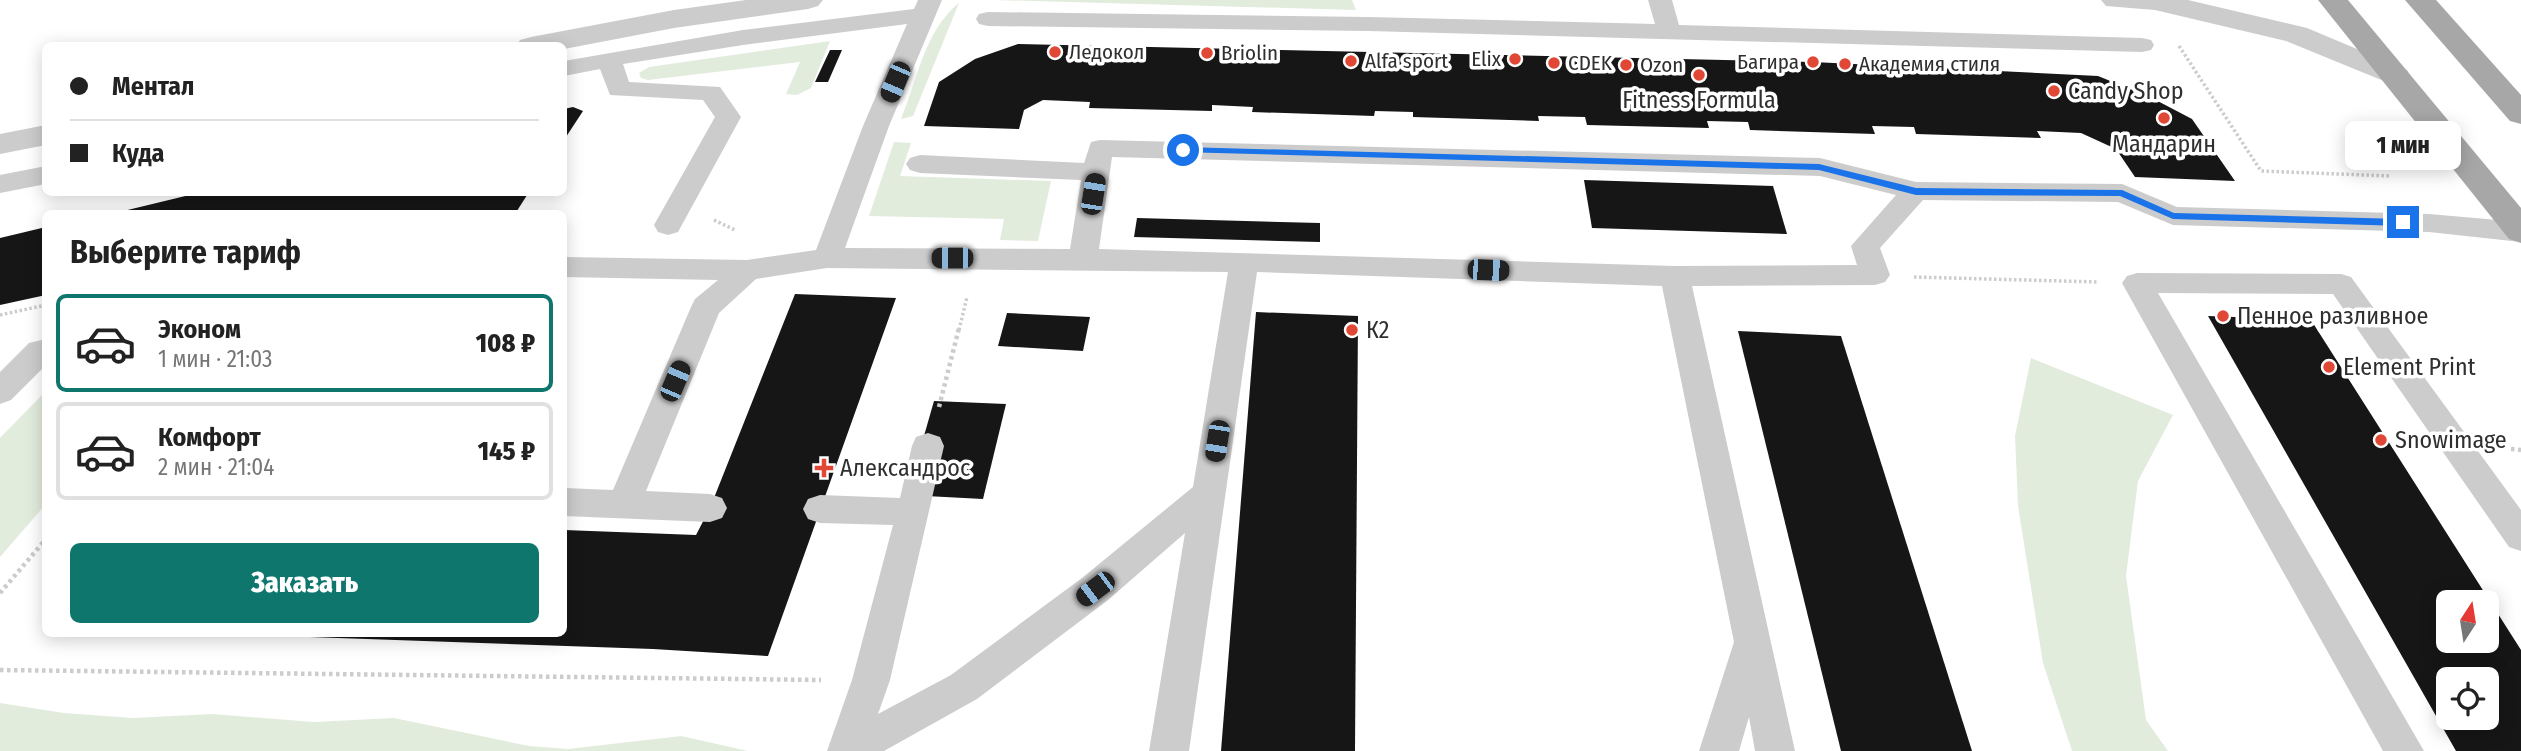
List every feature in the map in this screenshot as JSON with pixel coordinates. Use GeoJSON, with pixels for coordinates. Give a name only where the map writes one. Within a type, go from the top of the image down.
{"type":"FeatureCollection","features":[{"type":"Feature","properties":{"kind":"main road"},"geometry":{"type":"LineString","coordinates":[[2333,0],[2521,232]]}},
{"type":"Feature","properties":{"kind":"main road"},"geometry":{"type":"LineString","coordinates":[[2420,0],[2521,114]]}},
{"type":"Feature","properties":{"kind":"street"},"geometry":{"type":"LineString","coordinates":[[552,42],[674,19],[808,0]]}},
{"type":"Feature","properties":{"kind":"street"},"geometry":{"type":"LineString","coordinates":[[2116,0],[2157,1],[2296,34],[2396,77]]}},
{"type":"Feature","properties":{"kind":"street"},"geometry":{"type":"LineString","coordinates":[[0,144],[42,136]]}},
{"type":"Feature","properties":{"kind":"lane"},"geometry":{"type":"LineString","coordinates":[[1660,0],[1669,32]]}},
{"type":"Feature","properties":{"kind":"lane"},"geometry":{"type":"LineString","coordinates":[[567,67],[927,8]]}},
{"type":"Feature","properties":{"kind":"lane"},"geometry":{"type":"LineString","coordinates":[[827,258],[876,126],[927,8]]}},
{"type":"Feature","properties":{"kind":"lane"},"geometry":{"type":"LineString","coordinates":[[988,19],[1368,24],[2141,45]]}},
{"type":"Feature","properties":{"kind":"lane"},"geometry":{"type":"LineString","coordinates":[[609,59],[619,90],[711,92],[727,117],[668,225]]}},
{"type":"Feature","properties":{"kind":"lane"},"geometry":{"type":"LineString","coordinates":[[1083,259],[1100,148],[1819,167],[1916,191],[2122,193],[2173,216],[2429,223],[2521,232]]}},
{"type":"Feature","properties":{"kind":"lane"},"geometry":{"type":"LineString","coordinates":[[920,164],[1097,172]]}},
{"type":"Feature","properties":{"kind":"lane"},"geometry":{"type":"LineString","coordinates":[[0,184],[42,176]]}},
{"type":"Feature","properties":{"kind":"lane"},"geometry":{"type":"LineString","coordinates":[[567,267],[747,270],[827,258],[1083,259],[1675,276],[1875,275],[1865,246],[1916,191]]}},
{"type":"Feature","properties":{"kind":"lane"},"geometry":{"type":"LineString","coordinates":[[1169,751],[1244,262]]}},
{"type":"Feature","properties":{"kind":"lane"},"geometry":{"type":"LineString","coordinates":[[624,504],[706,307],[747,270]]}},
{"type":"Feature","properties":{"kind":"lane"},"geometry":{"type":"LineString","coordinates":[[1675,276],[1775,751]]}},
{"type":"Feature","properties":{"kind":"lane"},"geometry":{"type":"LineString","coordinates":[[2404,751],[2137,283],[2341,284],[2521,537]]}},
{"type":"Feature","properties":{"kind":"lane"},"geometry":{"type":"LineString","coordinates":[[0,393],[42,351]]}},
{"type":"Feature","properties":{"kind":"lane"},"geometry":{"type":"LineString","coordinates":[[847,750],[871,680],[928,446]]}},
{"type":"Feature","properties":{"kind":"lane"},"geometry":{"type":"LineString","coordinates":[[847,750],[964,687],[1095,589],[1209,493]]}},
{"type":"Feature","properties":{"kind":"lane"},"geometry":{"type":"LineString","coordinates":[[567,502],[709,508]]}},
{"type":"Feature","properties":{"kind":"lane"},"geometry":{"type":"LineString","coordinates":[[820,509],[914,512]]}},
{"type":"Feature","properties":{"kind":"lane"},"geometry":{"type":"LineString","coordinates":[[1719,751],[1752,642]]}},
{"type":"Feature","properties":{"kind":"path"},"geometry":{"type":"LineString","coordinates":[[2178,45],[2261,171],[2390,176]]}},
{"type":"Feature","properties":{"kind":"path"},"geometry":{"type":"LineString","coordinates":[[928,446],[977,259]]}},
{"type":"Feature","properties":{"kind":"path"},"geometry":{"type":"LineString","coordinates":[[1875,275],[2082,282]]}},
{"type":"Feature","properties":{"kind":"path"},"geometry":{"type":"LineString","coordinates":[[0,315],[42,306]]}},
{"type":"Feature","properties":{"kind":"path"},"geometry":{"type":"LineString","coordinates":[[0,593],[42,544]]}},
{"type":"Feature","properties":{"kind":"path"},"geometry":{"type":"LineString","coordinates":[[0,670],[871,680]]}},
{"type":"Feature","properties":{"kind":"green space"},"geometry":{"type":"Polygon","coordinates":[[[994,0],[1352,0],[1356,10],[994,0]]]}},
{"type":"Feature","properties":{"kind":"green space"},"geometry":{"type":"Polygon","coordinates":[[[959,3],[913,116],[901,119],[930,41],[947,14],[959,3]]]}},
{"type":"Feature","properties":{"kind":"green space"},"geometry":{"type":"Polygon","coordinates":[[[830,41],[811,88],[797,95],[786,94],[800,62],[648,80],[641,78],[639,73],[649,67],[830,41]]]}},
{"type":"Feature","properties":{"kind":"green space"},"geometry":{"type":"Polygon","coordinates":[[[894,142],[911,143],[900,176],[1051,181],[1038,241],[1000,240],[1004,219],[869,216],[894,142]]]}},
{"type":"Feature","properties":{"kind":"green space"},"geometry":{"type":"Polygon","coordinates":[[[2031,358],[2173,415],[2138,481],[2126,576],[2146,720],[2168,751],[2072,751],[2043,663],[2018,506],[2015,436],[2031,358]]]}},
{"type":"Feature","properties":{"kind":"green space"},"geometry":{"type":"Polygon","coordinates":[[[42,395],[42,508],[0,557],[0,438],[42,395]]]}},
{"type":"Feature","properties":{"kind":"green space"},"geometry":{"type":"Polygon","coordinates":[[[0,703],[64,713],[133,718],[213,714],[314,722],[394,718],[529,746],[568,749],[681,736],[748,751],[0,751],[0,703]]]}},
{"type":"Feature","properties":{"kind":"building"},"geometry":{"type":"Polygon","coordinates":[[[1018,44],[1813,62],[2098,76],[2150,97],[2192,119],[2235,181],[2135,177],[2116,149],[2081,133],[2037,131],[2041,138],[1916,134],[1914,127],[1872,126],[1875,134],[1750,130],[1748,122],[1707,121],[1709,128],[1587,125],[1585,117],[1538,116],[1539,121],[1413,117],[1413,112],[1375,111],[1374,116],[1252,112],[1253,107],[1212,105],[1212,111],[1089,108],[1090,102],[1043,100],[1024,110],[1019,129],[924,126],[939,82],[975,59],[1018,44]]]}},
{"type":"Feature","properties":{"kind":"building"},"geometry":{"type":"Polygon","coordinates":[[[830,50],[842,50],[828,82],[815,82],[830,50]]]}},
{"type":"Feature","properties":{"kind":"building"},"geometry":{"type":"Polygon","coordinates":[[[573,107],[583,111],[567,135],[567,108],[573,107]]]}},
{"type":"Feature","properties":{"kind":"building"},"geometry":{"type":"Polygon","coordinates":[[[1584,180],[1773,186],[1787,234],[1592,228],[1584,180]]]}},
{"type":"Feature","properties":{"kind":"building"},"geometry":{"type":"Polygon","coordinates":[[[185,196],[526,196],[518,210],[128,210],[185,196]]]}},
{"type":"Feature","properties":{"kind":"building"},"geometry":{"type":"Polygon","coordinates":[[[1137,218],[1320,223],[1320,242],[1134,237],[1137,218]]]}},
{"type":"Feature","properties":{"kind":"building"},"geometry":{"type":"Polygon","coordinates":[[[42,228],[42,296],[0,305],[0,238],[42,228]]]}},
{"type":"Feature","properties":{"kind":"building"},"geometry":{"type":"Polygon","coordinates":[[[795,294],[896,298],[768,656],[653,649],[310,637],[567,637],[567,530],[696,535],[710,508],[795,294]]]}},
{"type":"Feature","properties":{"kind":"building"},"geometry":{"type":"Polygon","coordinates":[[[1256,312],[1358,316],[1355,751],[1221,751],[1256,312]]]}},
{"type":"Feature","properties":{"kind":"building"},"geometry":{"type":"Polygon","coordinates":[[[1007,313],[1090,317],[1083,351],[998,346],[1007,313]]]}},
{"type":"Feature","properties":{"kind":"building"},"geometry":{"type":"Polygon","coordinates":[[[2208,316],[2311,320],[2483,590],[2436,590],[2436,653],[2499,653],[2499,615],[2521,650],[2521,751],[2456,751],[2444,730],[2499,730],[2499,667],[2436,667],[2436,716],[2208,316]]]}},
{"type":"Feature","properties":{"kind":"building"},"geometry":{"type":"Polygon","coordinates":[[[1738,331],[1841,336],[1972,751],[1841,751],[1738,331]]]}},
{"type":"Feature","properties":{"kind":"building"},"geometry":{"type":"Polygon","coordinates":[[[934,401],[1006,404],[983,499],[907,495],[934,401]]]}},
{"type":"Feature","properties":{"kind":"place","name":"Ледокол"},"geometry":{"type":"Point","coordinates":[1055,52]}},
{"type":"Feature","properties":{"kind":"place","name":"Briolin"},"geometry":{"type":"Point","coordinates":[1207,53]}},
{"type":"Feature","properties":{"kind":"place","name":"Elix"},"geometry":{"type":"Point","coordinates":[1515,59]}},
{"type":"Feature","properties":{"kind":"place","name":"Alfa sport"},"geometry":{"type":"Point","coordinates":[1351,61]}},
{"type":"Feature","properties":{"kind":"place","name":"Багира"},"geometry":{"type":"Point","coordinates":[1813,62]}},
{"type":"Feature","properties":{"kind":"place","name":"CDEK"},"geometry":{"type":"Point","coordinates":[1554,63]}},
{"type":"Feature","properties":{"kind":"place","name":"Академия стиля"},"geometry":{"type":"Point","coordinates":[1845,64]}},
{"type":"Feature","properties":{"kind":"place","name":"Ozon"},"geometry":{"type":"Point","coordinates":[1626,65]}},
{"type":"Feature","properties":{"kind":"place","name":"Fitness Formula"},"geometry":{"type":"Point","coordinates":[1699,75]}},
{"type":"Feature","properties":{"kind":"place","name":"Candy Shop"},"geometry":{"type":"Point","coordinates":[2054,91]}},
{"type":"Feature","properties":{"kind":"place","name":"Мандарин"},"geometry":{"type":"Point","coordinates":[2164,118]}},
{"type":"Feature","properties":{"kind":"place","name":"Пенное разливное"},"geometry":{"type":"Point","coordinates":[2223,316]}},
{"type":"Feature","properties":{"kind":"place","name":"К2"},"geometry":{"type":"Point","coordinates":[1352,330]}},
{"type":"Feature","properties":{"kind":"place","name":"Element Print"},"geometry":{"type":"Point","coordinates":[2329,367]}},
{"type":"Feature","properties":{"kind":"place","name":"Snowimage"},"geometry":{"type":"Point","coordinates":[2381,440]}},
{"type":"Feature","properties":{"kind":"place","name":"Александрос"},"geometry":{"type":"Point","coordinates":[824,468]}},
{"type":"Feature","properties":{"kind":"route"},"geometry":{"type":"LineString","coordinates":[[1183,150],[1819,167],[1916,191],[2122,193],[2173,216],[2403,222]]}}]}
